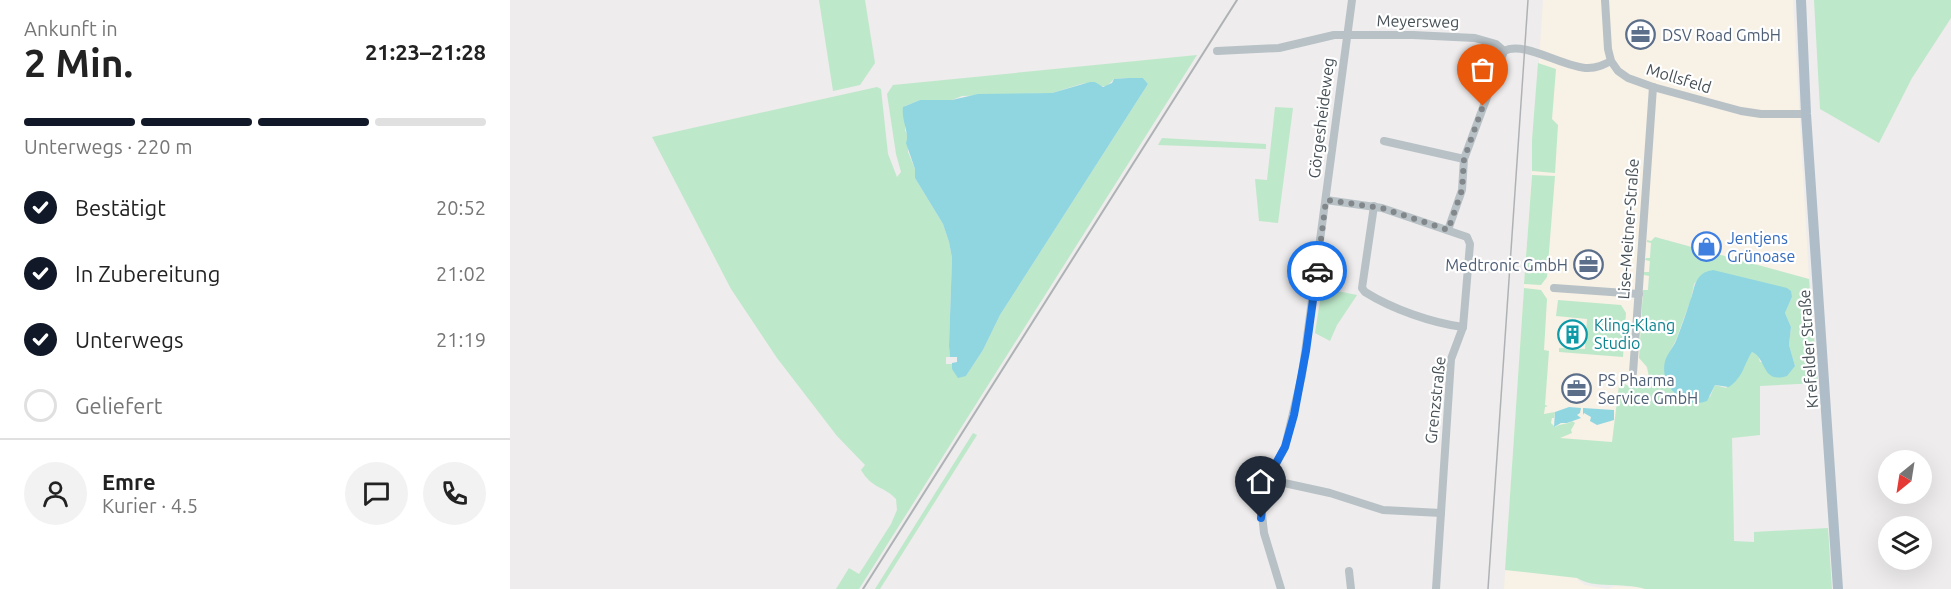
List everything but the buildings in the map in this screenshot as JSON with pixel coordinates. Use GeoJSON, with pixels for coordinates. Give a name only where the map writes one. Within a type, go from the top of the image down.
{"type":"FeatureCollection","features":[{"type":"Feature","properties":{"kind":"main road","name":"Krefelder Straße"},"geometry":{"type":"LineString","coordinates":[[1801,0],[1806,114],[1838,589]]}},
{"type":"Feature","properties":{"kind":"street","name":"Görgesheideweg"},"geometry":{"type":"LineString","coordinates":[[1281,589],[1261,518],[1264,485],[1285,447],[1302,375],[1352,0]]}},
{"type":"Feature","properties":{"kind":"street"},"geometry":{"type":"LineString","coordinates":[[1605,0],[1611,62]]}},
{"type":"Feature","properties":{"kind":"street","name":"Meyersweg"},"geometry":{"type":"LineString","coordinates":[[1216,51],[1279,48],[1334,35],[1423,35],[1475,38],[1496,44],[1504,51],[1509,48],[1521,49],[1585,68],[1599,67],[1611,62]]}},
{"type":"Feature","properties":{"kind":"street"},"geometry":{"type":"LineString","coordinates":[[1326,200],[1374,206],[1448,230],[1462,190],[1464,159],[1504,51]]}},
{"type":"Feature","properties":{"kind":"street","name":"Mollsfeld"},"geometry":{"type":"LineString","coordinates":[[1611,62],[1628,78],[1741,111],[1761,114],[1806,114]]}},
{"type":"Feature","properties":{"kind":"street","name":"Lise-Meitner-Straße"},"geometry":{"type":"LineString","coordinates":[[1634,373],[1653,87]]}},
{"type":"Feature","properties":{"kind":"street"},"geometry":{"type":"LineString","coordinates":[[1384,141],[1464,159]]}},
{"type":"Feature","properties":{"kind":"street"},"geometry":{"type":"LineString","coordinates":[[1374,206],[1362,288],[1365,292],[1417,316],[1463,327]]}},
{"type":"Feature","properties":{"kind":"street","name":"Grenzstraße"},"geometry":{"type":"LineString","coordinates":[[1436,589],[1451,359],[1463,327],[1470,244],[1467,237],[1448,230]]}},
{"type":"Feature","properties":{"kind":"street"},"geometry":{"type":"LineString","coordinates":[[1554,288],[1639,294]]}},
{"type":"Feature","properties":{"kind":"street"},"geometry":{"type":"LineString","coordinates":[[1269,477],[1275,481],[1329,493],[1383,510],[1441,513]]}},
{"type":"Feature","properties":{"kind":"street"},"geometry":{"type":"LineString","coordinates":[[1349,571],[1351,589]]}},
{"type":"Feature","properties":{"kind":"shaded area"},"geometry":{"type":"Polygon","coordinates":[[[1543,0],[1793,0],[1809,279],[1655,237],[1651,242],[1650,258],[1646,260],[1650,260],[1649,273],[1645,275],[1649,275],[1648,291],[1644,290],[1644,362],[1649,377],[1638,387],[1631,387],[1622,382],[1618,442],[1578,580],[1585,585],[1608,589],[1504,589],[1543,0]]]}},
{"type":"Feature","properties":{"kind":"shaded area"},"geometry":{"type":"Polygon","coordinates":[[[1615,586],[1645,589],[1608,589],[1615,586]]]}},
{"type":"Feature","properties":{"kind":"green space"},"geometry":{"type":"Polygon","coordinates":[[[819,0],[865,0],[875,63],[860,85],[833,91],[819,0]]]}},
{"type":"Feature","properties":{"kind":"green space"},"geometry":{"type":"Polygon","coordinates":[[[1814,0],[1951,0],[1951,18],[1912,78],[1879,143],[1820,109],[1814,0]]]}},
{"type":"Feature","properties":{"kind":"green space"},"geometry":{"type":"Polygon","coordinates":[[[1197,55],[859,589],[836,589],[849,568],[859,574],[891,524],[897,510],[896,499],[869,481],[861,470],[865,465],[837,436],[777,358],[731,289],[652,137],[877,87],[881,89],[888,154],[897,177],[901,172],[887,94],[893,85],[1197,55]],[[1143,78],[1114,79],[1107,86],[1100,86],[1095,82],[1081,84],[1052,93],[962,96],[952,100],[920,100],[905,106],[908,152],[915,169],[915,178],[943,224],[952,258],[950,357],[946,357],[946,364],[952,364],[952,369],[966,376],[983,350],[1000,315],[1148,84],[1143,78]]]}},
{"type":"Feature","properties":{"kind":"green space"},"geometry":{"type":"Polygon","coordinates":[[[1538,63],[1556,69],[1552,119],[1558,125],[1555,173],[1532,171],[1538,63]]]}},
{"type":"Feature","properties":{"kind":"green space"},"geometry":{"type":"Polygon","coordinates":[[[1275,107],[1293,108],[1278,223],[1259,221],[1255,179],[1267,180],[1275,107]]]}},
{"type":"Feature","properties":{"kind":"green space"},"geometry":{"type":"Polygon","coordinates":[[[1162,138],[1266,144],[1266,149],[1158,145],[1162,138]]]}},
{"type":"Feature","properties":{"kind":"green space"},"geometry":{"type":"Polygon","coordinates":[[[1532,175],[1555,176],[1547,277],[1541,285],[1524,284],[1532,175]]]}},
{"type":"Feature","properties":{"kind":"green space"},"geometry":{"type":"Polygon","coordinates":[[[1655,237],[1809,279],[1818,383],[1760,386],[1760,435],[1732,438],[1734,541],[1754,542],[1754,532],[1828,528],[1832,589],[1645,589],[1505,570],[1524,288],[1541,290],[1547,299],[1544,350],[1549,351],[1545,405],[1548,406],[1545,407],[1544,414],[1555,412],[1551,423],[1555,427],[1572,421],[1575,423],[1571,430],[1572,433],[1560,438],[1612,442],[1619,385],[1622,385],[1622,382],[1637,387],[1649,377],[1647,367],[1639,358],[1643,290],[1648,290],[1649,276],[1644,275],[1644,272],[1649,272],[1650,261],[1645,260],[1650,258],[1651,243],[1647,240],[1651,241],[1655,237]],[[1704,273],[1694,284],[1676,340],[1665,361],[1710,397],[1715,385],[1726,388],[1752,352],[1758,355],[1760,362],[1795,366],[1789,345],[1791,327],[1785,313],[1792,297],[1704,273]]]}},
{"type":"Feature","properties":{"kind":"green space"},"geometry":{"type":"Polygon","coordinates":[[[1322,288],[1357,295],[1337,325],[1330,341],[1315,333],[1322,288]]]}},
{"type":"Feature","properties":{"kind":"green space"},"geometry":{"type":"Polygon","coordinates":[[[1558,300],[1621,305],[1626,313],[1623,357],[1559,352],[1559,348],[1585,349],[1587,319],[1556,316],[1558,300]]]}},
{"type":"Feature","properties":{"kind":"green space"},"geometry":{"type":"Polygon","coordinates":[[[973,433],[977,435],[880,589],[875,589],[973,433]]]}},
{"type":"Feature","properties":{"kind":"water"},"geometry":{"type":"Polygon","coordinates":[[[1143,78],[1148,84],[1000,315],[983,350],[966,376],[958,378],[952,369],[952,363],[957,362],[957,357],[950,357],[949,346],[952,258],[949,242],[943,224],[915,178],[915,169],[906,143],[903,107],[920,100],[952,100],[978,94],[1052,93],[1090,82],[1103,87],[1112,83],[1114,79],[1143,78]]]}},
{"type":"Feature","properties":{"kind":"water"},"geometry":{"type":"Polygon","coordinates":[[[1713,270],[1787,288],[1791,291],[1792,297],[1785,313],[1791,327],[1789,345],[1795,366],[1787,376],[1779,378],[1768,374],[1760,359],[1752,352],[1734,383],[1729,387],[1715,385],[1707,401],[1690,402],[1675,394],[1670,387],[1664,370],[1665,361],[1676,341],[1696,282],[1700,276],[1713,270]]]}},
{"type":"Feature","properties":{"kind":"water"},"geometry":{"type":"Polygon","coordinates":[[[1569,407],[1581,408],[1577,415],[1581,418],[1554,427],[1555,412],[1569,407]]]}},
{"type":"Feature","properties":{"kind":"water"},"geometry":{"type":"Polygon","coordinates":[[[1583,408],[1614,410],[1614,420],[1597,425],[1590,421],[1591,417],[1584,413],[1583,415],[1583,408]]]}},
{"type":"Feature","properties":{"kind":"tram line"},"geometry":{"type":"LineString","coordinates":[[1488,589],[1528,0]]}},
{"type":"Feature","properties":{"kind":"railway"},"geometry":{"type":"LineString","coordinates":[[863,589],[1237,0]]}},
{"type":"Feature","properties":{"kind":"way so far"},"geometry":{"type":"LineString","coordinates":[[1317,271],[1326,200],[1382,208],[1448,230],[1462,190],[1464,159],[1483,106]]}},
{"type":"Feature","properties":{"kind":"place","name":"DSV Road GmbH"},"geometry":{"type":"Point","coordinates":[1641,35]}},
{"type":"Feature","properties":{"kind":"place","name":"Jentjens Grünoase"},"geometry":{"type":"Point","coordinates":[1706,247]}},
{"type":"Feature","properties":{"kind":"place","name":"Medtronic GmbH"},"geometry":{"type":"Point","coordinates":[1589,265]}},
{"type":"Feature","properties":{"kind":"place","name":"Kling-Klang Studio"},"geometry":{"type":"Point","coordinates":[1573,334]}},
{"type":"Feature","properties":{"kind":"place","name":"PS Pharma Service GmbH"},"geometry":{"type":"Point","coordinates":[1577,389]}},
{"type":"Feature","properties":{"kind":"route"},"geometry":{"type":"LineString","coordinates":[[1261,518],[1264,485],[1285,447],[1294,415],[1317,271]]}}]}
